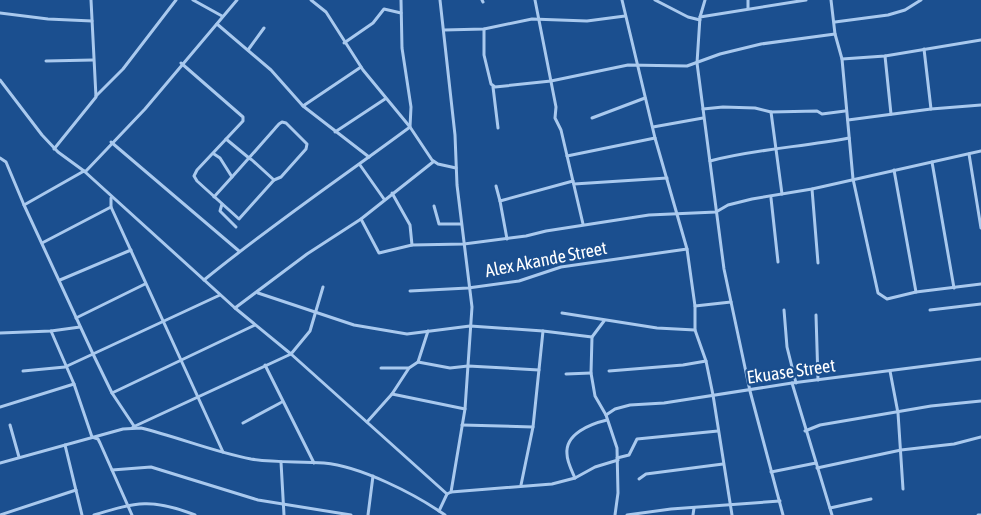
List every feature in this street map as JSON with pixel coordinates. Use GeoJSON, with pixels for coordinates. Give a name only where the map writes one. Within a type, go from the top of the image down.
{"type":"FeatureCollection","features":[{"type":"Feature","properties":{"kind":"street"},"geometry":{"type":"LineString","coordinates":[[91,0],[96,97]]}},
{"type":"Feature","properties":{"kind":"street"},"geometry":{"type":"LineString","coordinates":[[54,149],[96,97],[123,69],[176,0]]}},
{"type":"Feature","properties":{"kind":"street"},"geometry":{"type":"LineString","coordinates":[[193,0],[222,16]]}},
{"type":"Feature","properties":{"kind":"street"},"geometry":{"type":"LineString","coordinates":[[24,205],[86,170],[145,108],[236,0]]}},
{"type":"Feature","properties":{"kind":"street"},"geometry":{"type":"LineString","coordinates":[[311,0],[326,12],[361,68],[410,128],[433,162],[456,168]]}},
{"type":"Feature","properties":{"kind":"street"},"geometry":{"type":"LineString","coordinates":[[401,0],[402,48],[411,106],[410,128]]}},
{"type":"Feature","properties":{"kind":"street"},"geometry":{"type":"LineString","coordinates":[[439,510],[449,493],[465,410],[472,307],[468,288],[456,168],[455,135],[440,0]]}},
{"type":"Feature","properties":{"kind":"street"},"geometry":{"type":"LineString","coordinates":[[535,0],[556,107],[555,118],[561,130],[583,224]]}},
{"type":"Feature","properties":{"kind":"street"},"geometry":{"type":"LineString","coordinates":[[622,0],[655,138],[687,250],[695,306],[696,330],[706,361],[713,395],[723,464],[732,504],[732,515]]}},
{"type":"Feature","properties":{"kind":"street"},"geometry":{"type":"LineString","coordinates":[[655,0],[688,17],[700,19],[748,8],[806,0]]}},
{"type":"Feature","properties":{"kind":"street"},"geometry":{"type":"LineString","coordinates":[[706,0],[700,19],[697,63],[716,212],[731,302],[750,391],[783,515]]}},
{"type":"Feature","properties":{"kind":"street"},"geometry":{"type":"LineString","coordinates":[[748,0],[748,8]]}},
{"type":"Feature","properties":{"kind":"street"},"geometry":{"type":"LineString","coordinates":[[831,0],[835,34],[842,60],[853,180],[878,292],[887,299],[916,292],[981,284]]}},
{"type":"Feature","properties":{"kind":"street"},"geometry":{"type":"LineString","coordinates":[[835,22],[888,15],[905,10],[920,0]]}},
{"type":"Feature","properties":{"kind":"street"},"geometry":{"type":"LineString","coordinates":[[344,43],[372,23],[384,9],[401,13]]}},
{"type":"Feature","properties":{"kind":"street"},"geometry":{"type":"LineString","coordinates":[[0,13],[48,19],[92,21]]}},
{"type":"Feature","properties":{"kind":"street"},"geometry":{"type":"LineString","coordinates":[[444,30],[484,29],[538,18],[587,21],[625,16]]}},
{"type":"Feature","properties":{"kind":"street"},"geometry":{"type":"LineString","coordinates":[[217,24],[271,70],[303,106],[369,158]]}},
{"type":"Feature","properties":{"kind":"street"},"geometry":{"type":"LineString","coordinates":[[248,50],[264,28]]}},
{"type":"Feature","properties":{"kind":"street"},"geometry":{"type":"LineString","coordinates":[[484,29],[484,55],[493,87],[498,128]]}},
{"type":"Feature","properties":{"kind":"street"},"geometry":{"type":"LineString","coordinates":[[493,87],[551,81],[637,64],[687,66],[720,54],[761,44],[835,34]]}},
{"type":"Feature","properties":{"kind":"street"},"geometry":{"type":"LineString","coordinates":[[842,60],[885,56],[981,40]]}},
{"type":"Feature","properties":{"kind":"street"},"geometry":{"type":"LineString","coordinates":[[924,49],[931,109]]}},
{"type":"Feature","properties":{"kind":"street"},"geometry":{"type":"LineString","coordinates":[[885,56],[891,114]]}},
{"type":"Feature","properties":{"kind":"street"},"geometry":{"type":"LineString","coordinates":[[46,61],[93,60]]}},
{"type":"Feature","properties":{"kind":"street"},"geometry":{"type":"LineString","coordinates":[[182,63],[243,117],[243,121],[194,176],[214,197],[236,217],[242,218],[274,180],[281,178],[306,149],[307,144],[286,123],[279,124],[214,197]]}},
{"type":"Feature","properties":{"kind":"street"},"geometry":{"type":"LineString","coordinates":[[303,106],[361,68]]}},
{"type":"Feature","properties":{"kind":"street"},"geometry":{"type":"LineString","coordinates":[[0,80],[54,149],[84,171],[110,197],[234,308],[291,354],[449,493],[521,485],[552,484],[575,478],[595,466],[629,455],[637,439],[718,431]]}},
{"type":"Feature","properties":{"kind":"street"},"geometry":{"type":"LineString","coordinates":[[592,118],[645,98]]}},
{"type":"Feature","properties":{"kind":"street"},"geometry":{"type":"LineString","coordinates":[[334,132],[385,99]]}},
{"type":"Feature","properties":{"kind":"street"},"geometry":{"type":"LineString","coordinates":[[848,120],[931,109],[981,105]]}},
{"type":"Feature","properties":{"kind":"street"},"geometry":{"type":"LineString","coordinates":[[703,109],[756,108],[772,112],[817,111],[822,114],[846,111]]}},
{"type":"Feature","properties":{"kind":"street"},"geometry":{"type":"LineString","coordinates":[[772,112],[782,194]]}},
{"type":"Feature","properties":{"kind":"street"},"geometry":{"type":"LineString","coordinates":[[653,127],[703,118]]}},
{"type":"Feature","properties":{"kind":"street"},"geometry":{"type":"LineString","coordinates":[[204,280],[239,251],[410,128]]}},
{"type":"Feature","properties":{"kind":"street"},"geometry":{"type":"LineString","coordinates":[[567,156],[655,138]]}},
{"type":"Feature","properties":{"kind":"street"},"geometry":{"type":"LineString","coordinates":[[710,161],[745,152],[776,150],[848,138]]}},
{"type":"Feature","properties":{"kind":"street"},"geometry":{"type":"LineString","coordinates":[[226,139],[274,180]]}},
{"type":"Feature","properties":{"kind":"street"},"geometry":{"type":"LineString","coordinates":[[111,142],[239,251]]}},
{"type":"Feature","properties":{"kind":"street"},"geometry":{"type":"LineString","coordinates":[[361,219],[379,253],[412,245],[464,244],[507,239],[583,224],[649,215],[716,212],[736,203],[771,198],[981,150]]}},
{"type":"Feature","properties":{"kind":"street"},"geometry":{"type":"LineString","coordinates":[[214,154],[220,158],[232,177]]}},
{"type":"Feature","properties":{"kind":"street"},"geometry":{"type":"LineString","coordinates":[[969,154],[981,228]]}},
{"type":"Feature","properties":{"kind":"street"},"geometry":{"type":"LineString","coordinates":[[0,158],[6,162],[24,205],[112,393],[133,427],[250,459],[343,466],[373,476],[439,510],[445,515]]}},
{"type":"Feature","properties":{"kind":"street"},"geometry":{"type":"LineString","coordinates":[[234,308],[258,293],[308,254],[361,219],[433,162]]}},
{"type":"Feature","properties":{"kind":"street"},"geometry":{"type":"LineString","coordinates":[[932,162],[954,288]]}},
{"type":"Feature","properties":{"kind":"street"},"geometry":{"type":"LineString","coordinates":[[360,165],[384,199]]}},
{"type":"Feature","properties":{"kind":"street"},"geometry":{"type":"LineString","coordinates":[[894,170],[916,292]]}},
{"type":"Feature","properties":{"kind":"street"},"geometry":{"type":"LineString","coordinates":[[500,200],[573,183],[667,178]]}},
{"type":"Feature","properties":{"kind":"street"},"geometry":{"type":"LineString","coordinates":[[496,186],[507,239]]}},
{"type":"Feature","properties":{"kind":"street"},"geometry":{"type":"LineString","coordinates":[[812,189],[818,263]]}},
{"type":"Feature","properties":{"kind":"street"},"geometry":{"type":"LineString","coordinates":[[392,193],[410,225],[412,245]]}},
{"type":"Feature","properties":{"kind":"street"},"geometry":{"type":"LineString","coordinates":[[110,197],[112,206],[145,284],[222,452]]}},
{"type":"Feature","properties":{"kind":"street"},"geometry":{"type":"LineString","coordinates":[[771,198],[778,262]]}},
{"type":"Feature","properties":{"kind":"street"},"geometry":{"type":"LineString","coordinates":[[222,204],[220,210],[236,226]]}},
{"type":"Feature","properties":{"kind":"street"},"geometry":{"type":"LineString","coordinates":[[42,243],[112,206]]}},
{"type":"Feature","properties":{"kind":"street"},"geometry":{"type":"LineString","coordinates":[[434,206],[439,224],[462,224]]}},
{"type":"Feature","properties":{"kind":"street"},"geometry":{"type":"LineString","coordinates":[[60,280],[131,250]]}},
{"type":"Feature","properties":{"kind":"street","name":"Alex Akande Street"},"geometry":{"type":"LineString","coordinates":[[410,291],[468,288],[519,281],[561,267],[687,250]]}},
{"type":"Feature","properties":{"kind":"street"},"geometry":{"type":"LineString","coordinates":[[76,318],[145,284]]}},
{"type":"Feature","properties":{"kind":"street"},"geometry":{"type":"LineString","coordinates":[[0,463],[133,427],[197,400],[265,365],[291,354],[310,331],[323,286]]}},
{"type":"Feature","properties":{"kind":"street"},"geometry":{"type":"LineString","coordinates":[[258,293],[354,325],[407,334],[470,326],[543,331],[592,337]]}},
{"type":"Feature","properties":{"kind":"street"},"geometry":{"type":"LineString","coordinates":[[23,371],[65,367],[220,295]]}},
{"type":"Feature","properties":{"kind":"street"},"geometry":{"type":"LineString","coordinates":[[695,306],[731,302]]}},
{"type":"Feature","properties":{"kind":"street"},"geometry":{"type":"LineString","coordinates":[[930,310],[981,304]]}},
{"type":"Feature","properties":{"kind":"street"},"geometry":{"type":"LineString","coordinates":[[784,310],[787,347],[805,430],[832,515]]}},
{"type":"Feature","properties":{"kind":"street"},"geometry":{"type":"LineString","coordinates":[[562,313],[658,328],[696,330]]}},
{"type":"Feature","properties":{"kind":"street"},"geometry":{"type":"LineString","coordinates":[[816,315],[818,380]]}},
{"type":"Feature","properties":{"kind":"street"},"geometry":{"type":"LineString","coordinates":[[604,321],[592,337],[591,373],[595,396],[606,415],[606,420],[617,448],[618,493],[615,515]]}},
{"type":"Feature","properties":{"kind":"street"},"geometry":{"type":"LineString","coordinates":[[112,393],[255,325]]}},
{"type":"Feature","properties":{"kind":"street"},"geometry":{"type":"LineString","coordinates":[[0,333],[51,332],[80,327]]}},
{"type":"Feature","properties":{"kind":"street"},"geometry":{"type":"LineString","coordinates":[[418,362],[428,330]]}},
{"type":"Feature","properties":{"kind":"street"},"geometry":{"type":"LineString","coordinates":[[521,485],[533,427],[543,331]]}},
{"type":"Feature","properties":{"kind":"street"},"geometry":{"type":"LineString","coordinates":[[51,332],[74,384],[92,437]]}},
{"type":"Feature","properties":{"kind":"street","name":"Ekuase Street"},"geometry":{"type":"LineString","coordinates":[[606,415],[615,409],[630,405],[664,403],[794,383],[981,359]]}},
{"type":"Feature","properties":{"kind":"street"},"geometry":{"type":"LineString","coordinates":[[609,371],[683,365],[706,361]]}},
{"type":"Feature","properties":{"kind":"street"},"geometry":{"type":"LineString","coordinates":[[367,422],[392,394],[408,368],[418,362],[450,368],[468,366],[539,370]]}},
{"type":"Feature","properties":{"kind":"street"},"geometry":{"type":"LineString","coordinates":[[265,365],[314,463]]}},
{"type":"Feature","properties":{"kind":"street"},"geometry":{"type":"LineString","coordinates":[[381,368],[408,368]]}},
{"type":"Feature","properties":{"kind":"street"},"geometry":{"type":"LineString","coordinates":[[890,371],[898,413],[903,489]]}},
{"type":"Feature","properties":{"kind":"street"},"geometry":{"type":"LineString","coordinates":[[566,374],[591,373]]}},
{"type":"Feature","properties":{"kind":"street"},"geometry":{"type":"LineString","coordinates":[[0,407],[74,384]]}},
{"type":"Feature","properties":{"kind":"street"},"geometry":{"type":"LineString","coordinates":[[392,394],[465,410]]}},
{"type":"Feature","properties":{"kind":"street"},"geometry":{"type":"LineString","coordinates":[[805,430],[820,425],[931,406],[981,401]]}},
{"type":"Feature","properties":{"kind":"street"},"geometry":{"type":"LineString","coordinates":[[243,423],[282,402]]}},
{"type":"Feature","properties":{"kind":"street"},"geometry":{"type":"LineString","coordinates":[[575,478],[567,455],[568,442],[576,434],[606,420]]}},
{"type":"Feature","properties":{"kind":"street"},"geometry":{"type":"LineString","coordinates":[[10,425],[19,457]]}},
{"type":"Feature","properties":{"kind":"street"},"geometry":{"type":"LineString","coordinates":[[462,425],[533,427]]}},
{"type":"Feature","properties":{"kind":"street"},"geometry":{"type":"LineString","coordinates":[[818,468],[901,450],[954,444],[981,436]]}},
{"type":"Feature","properties":{"kind":"street"},"geometry":{"type":"LineString","coordinates":[[92,437],[98,439],[132,515]]}},
{"type":"Feature","properties":{"kind":"street"},"geometry":{"type":"LineString","coordinates":[[65,445],[82,515]]}},
{"type":"Feature","properties":{"kind":"street"},"geometry":{"type":"LineString","coordinates":[[281,462],[284,515]]}},
{"type":"Feature","properties":{"kind":"street"},"geometry":{"type":"LineString","coordinates":[[771,472],[816,463]]}},
{"type":"Feature","properties":{"kind":"street"},"geometry":{"type":"LineString","coordinates":[[639,479],[646,474],[723,464]]}},
{"type":"Feature","properties":{"kind":"street"},"geometry":{"type":"LineString","coordinates":[[112,470],[159,469],[258,500],[352,515]]}},
{"type":"Feature","properties":{"kind":"street"},"geometry":{"type":"LineString","coordinates":[[368,515],[373,476]]}},
{"type":"Feature","properties":{"kind":"street"},"geometry":{"type":"LineString","coordinates":[[0,515],[76,490]]}},
{"type":"Feature","properties":{"kind":"street"},"geometry":{"type":"LineString","coordinates":[[830,508],[871,500]]}},
{"type":"Feature","properties":{"kind":"street"},"geometry":{"type":"LineString","coordinates":[[627,515],[780,501]]}},
{"type":"Feature","properties":{"kind":"street"},"geometry":{"type":"LineString","coordinates":[[94,515],[128,505],[161,503],[195,515]]}},
{"type":"Feature","properties":{"kind":"street"},"geometry":{"type":"LineString","coordinates":[[694,508],[694,515]]}}]}
